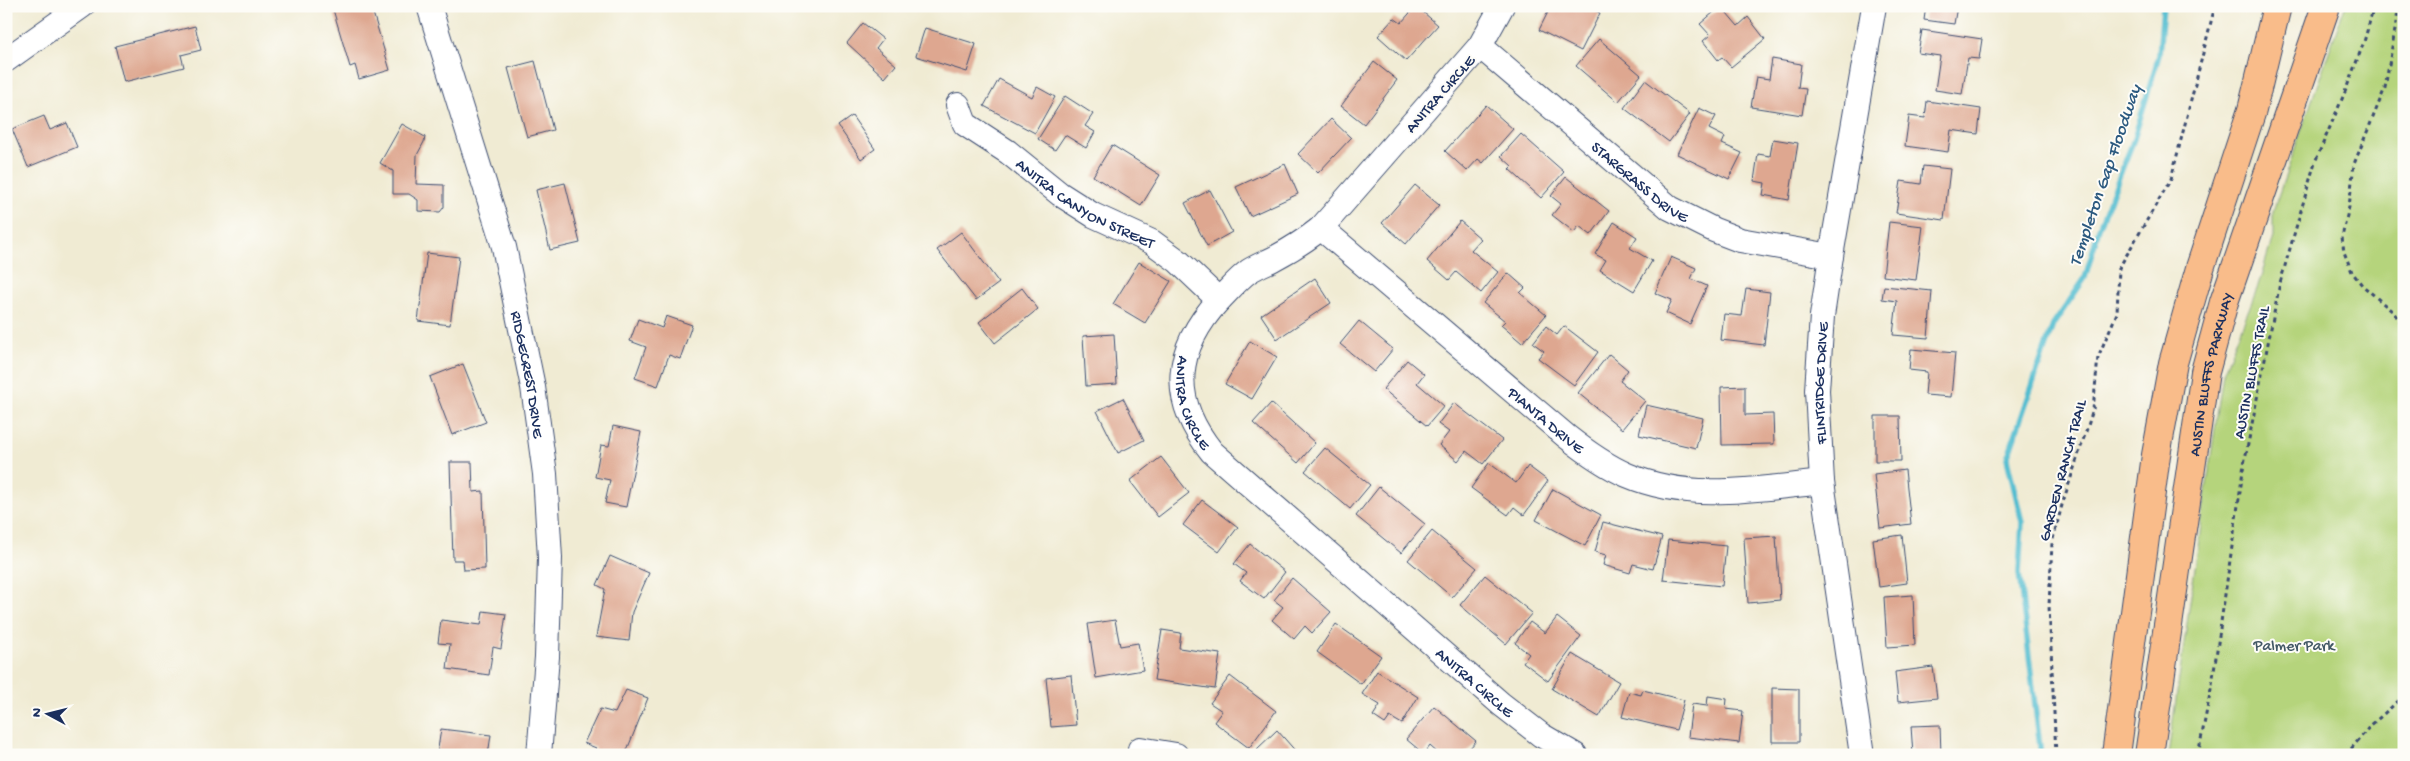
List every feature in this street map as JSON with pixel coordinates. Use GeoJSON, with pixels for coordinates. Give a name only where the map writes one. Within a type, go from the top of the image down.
{"type":"FeatureCollection","features":[{"type":"Feature","properties":{"kind":"main road","name":"AUSTIN BLUFFS PARKWAY"},"geometry":{"type":"LineString","coordinates":[[2116,755],[2156,455],[2173,363],[2200,268],[2252,110],[2277,6]]}},
{"type":"Feature","properties":{"kind":"main road","name":"AUSTIN BLUFFS PARKWAY"},"geometry":{"type":"LineString","coordinates":[[2149,755],[2205,372],[2224,302],[2326,6]]}},
{"type":"Feature","properties":{"kind":"street"},"geometry":{"type":"LineString","coordinates":[[6,60],[82,6]]}},
{"type":"Feature","properties":{"kind":"street","name":"RIDGECREST DRIVE"},"geometry":{"type":"LineString","coordinates":[[429,6],[504,247],[533,387],[544,474],[550,558],[547,657],[539,755]]}},
{"type":"Feature","properties":{"kind":"street","name":"ANITRA CIRCLE"},"geometry":{"type":"LineString","coordinates":[[1502,6],[1480,46],[1321,228],[1299,244],[1250,270],[1204,316],[1186,350],[1182,372],[1188,414],[1196,433],[1212,452],[1501,704],[1541,734],[1575,755]]}},
{"type":"Feature","properties":{"kind":"street","name":"FLINTRIDGE DRIVE"},"geometry":{"type":"LineString","coordinates":[[1862,755],[1822,482],[1817,382],[1822,316],[1867,8]]}},
{"type":"Feature","properties":{"kind":"street","name":"STARGRASS DRIVE"},"geometry":{"type":"LineString","coordinates":[[1480,46],[1670,208],[1705,227],[1740,240],[1831,256]]}},
{"type":"Feature","properties":{"kind":"street","name":"ANITRA CANYON STREET"},"geometry":{"type":"LineString","coordinates":[[958,105],[965,124],[1008,152],[1060,194],[1093,215],[1152,242],[1178,261],[1219,300]]}},
{"type":"Feature","properties":{"kind":"street","name":"PIANTA DRIVE"},"geometry":{"type":"LineString","coordinates":[[1321,228],[1566,436],[1596,458],[1627,475],[1659,486],[1719,493],[1822,482]]}},
{"type":"Feature","properties":{"kind":"street"},"geometry":{"type":"LineString","coordinates":[[1140,749],[1176,755]]}},
{"type":"Feature","properties":{"kind":"path","name":"GARDEN RANCH TRAIL"},"geometry":{"type":"LineString","coordinates":[[2056,755],[2049,606],[2052,543],[2062,505],[2093,410],[2098,357],[2117,314],[2119,268],[2171,179],[2215,6]]}},
{"type":"Feature","properties":{"kind":"path","name":"AUSTIN BLUFFS TRAIL"},"geometry":{"type":"LineString","coordinates":[[2198,755],[2212,684],[2244,464],[2280,283],[2315,162],[2352,75],[2374,6]]}},
{"type":"Feature","properties":{"kind":"path"},"geometry":{"type":"LineString","coordinates":[[2399,6],[2385,88],[2354,164],[2349,207],[2342,237],[2344,252],[2352,272],[2362,286],[2393,312],[2404,326]]}},
{"type":"Feature","properties":{"kind":"path"},"geometry":{"type":"LineString","coordinates":[[2346,755],[2370,726],[2404,696]]}},
{"type":"Feature","properties":{"kind":"green space","name":"Palmer Park"},"geometry":{"type":"Polygon","coordinates":[[[2345,6],[2404,6],[2404,755],[2168,755],[2223,373],[2257,289],[2273,237],[2273,211],[2345,6]]]}},
{"type":"Feature","properties":{"kind":"building"},"geometry":{"type":"Polygon","coordinates":[[[332,6],[371,6],[390,70],[359,79],[355,65],[350,67],[332,6]]]}},
{"type":"Feature","properties":{"kind":"building"},"geometry":{"type":"Polygon","coordinates":[[[1416,6],[1438,25],[1406,61],[1378,36],[1394,18],[1401,23],[1416,6]]]}},
{"type":"Feature","properties":{"kind":"building"},"geometry":{"type":"Polygon","coordinates":[[[1551,6],[1587,6],[1600,13],[1581,51],[1539,30],[1551,6]]]}},
{"type":"Feature","properties":{"kind":"building"},"geometry":{"type":"Polygon","coordinates":[[[1721,6],[1738,26],[1748,17],[1765,39],[1731,67],[1722,57],[1718,60],[1703,41],[1710,35],[1700,24],[1721,6]]]}},
{"type":"Feature","properties":{"kind":"building"},"geometry":{"type":"Polygon","coordinates":[[[1926,6],[1957,6],[1954,24],[1924,20],[1926,6]]]}},
{"type":"Feature","properties":{"kind":"building"},"geometry":{"type":"Polygon","coordinates":[[[863,23],[883,39],[876,48],[896,65],[885,78],[847,43],[863,23]]]}},
{"type":"Feature","properties":{"kind":"building"},"geometry":{"type":"Polygon","coordinates":[[[195,26],[201,50],[181,55],[184,67],[124,82],[115,46],[195,26]]]}},
{"type":"Feature","properties":{"kind":"building"},"geometry":{"type":"Polygon","coordinates":[[[925,28],[976,44],[967,72],[916,56],[925,28]]]}},
{"type":"Feature","properties":{"kind":"building"},"geometry":{"type":"Polygon","coordinates":[[[1922,30],[1982,39],[1979,59],[1968,58],[1962,94],[1935,90],[1940,56],[1918,53],[1922,30]]]}},
{"type":"Feature","properties":{"kind":"building"},"geometry":{"type":"Polygon","coordinates":[[[1599,39],[1641,75],[1618,102],[1576,66],[1599,39]]]}},
{"type":"Feature","properties":{"kind":"building"},"geometry":{"type":"Polygon","coordinates":[[[1772,59],[1801,64],[1798,88],[1806,89],[1802,115],[1751,107],[1756,77],[1769,79],[1772,59]]]}},
{"type":"Feature","properties":{"kind":"building"},"geometry":{"type":"Polygon","coordinates":[[[535,61],[553,130],[527,137],[508,68],[535,61]]]}},
{"type":"Feature","properties":{"kind":"building"},"geometry":{"type":"Polygon","coordinates":[[[1374,62],[1397,80],[1364,124],[1341,106],[1374,62]]]}},
{"type":"Feature","properties":{"kind":"building"},"geometry":{"type":"Polygon","coordinates":[[[999,79],[1032,97],[1037,87],[1055,97],[1035,133],[984,106],[999,79]]]}},
{"type":"Feature","properties":{"kind":"building"},"geometry":{"type":"Polygon","coordinates":[[[1645,80],[1690,114],[1669,142],[1624,108],[1645,80]]]}},
{"type":"Feature","properties":{"kind":"building"},"geometry":{"type":"Polygon","coordinates":[[[1065,96],[1093,114],[1085,126],[1095,132],[1086,148],[1065,135],[1055,150],[1038,139],[1065,96]]]}},
{"type":"Feature","properties":{"kind":"building"},"geometry":{"type":"Polygon","coordinates":[[[1927,101],[1981,109],[1978,134],[1951,130],[1948,152],[1905,146],[1909,116],[1925,118],[1927,101]]]}},
{"type":"Feature","properties":{"kind":"building"},"geometry":{"type":"Polygon","coordinates":[[[1486,105],[1513,129],[1483,163],[1478,159],[1467,171],[1445,151],[1486,105]]]}},
{"type":"Feature","properties":{"kind":"building"},"geometry":{"type":"Polygon","coordinates":[[[1699,108],[1716,116],[1709,129],[1725,137],[1722,144],[1742,153],[1729,179],[1677,154],[1699,108]]]}},
{"type":"Feature","properties":{"kind":"building"},"geometry":{"type":"Polygon","coordinates":[[[44,116],[50,130],[67,123],[77,147],[28,167],[12,129],[44,116]]]}},
{"type":"Feature","properties":{"kind":"building"},"geometry":{"type":"Polygon","coordinates":[[[852,116],[875,149],[861,159],[838,126],[852,116]]]}},
{"type":"Feature","properties":{"kind":"building"},"geometry":{"type":"Polygon","coordinates":[[[1331,119],[1351,138],[1318,173],[1298,154],[1331,119]]]}},
{"type":"Feature","properties":{"kind":"building"},"geometry":{"type":"Polygon","coordinates":[[[402,124],[425,137],[417,155],[416,184],[444,185],[444,207],[440,212],[418,211],[418,200],[409,194],[393,194],[393,171],[380,163],[402,124]]]}},
{"type":"Feature","properties":{"kind":"building"},"geometry":{"type":"Polygon","coordinates":[[[1521,134],[1564,172],[1541,198],[1509,169],[1512,166],[1501,156],[1521,134]]]}},
{"type":"Feature","properties":{"kind":"building"},"geometry":{"type":"Polygon","coordinates":[[[1773,139],[1798,143],[1789,200],[1763,195],[1765,183],[1754,181],[1758,154],[1770,156],[1773,139]]]}},
{"type":"Feature","properties":{"kind":"building"},"geometry":{"type":"Polygon","coordinates":[[[1112,145],[1160,175],[1141,206],[1093,176],[1112,145]]]}},
{"type":"Feature","properties":{"kind":"building"},"geometry":{"type":"Polygon","coordinates":[[[1285,164],[1298,194],[1250,216],[1236,187],[1285,164]]]}},
{"type":"Feature","properties":{"kind":"building"},"geometry":{"type":"Polygon","coordinates":[[[1923,166],[1950,169],[1944,220],[1896,213],[1901,181],[1921,184],[1923,166]]]}},
{"type":"Feature","properties":{"kind":"building"},"geometry":{"type":"Polygon","coordinates":[[[1566,177],[1609,211],[1591,235],[1579,226],[1574,232],[1552,215],[1561,204],[1551,196],[1566,177]]]}},
{"type":"Feature","properties":{"kind":"building"},"geometry":{"type":"Polygon","coordinates":[[[565,183],[580,243],[550,250],[536,190],[565,183]]]}},
{"type":"Feature","properties":{"kind":"building"},"geometry":{"type":"Polygon","coordinates":[[[1415,185],[1439,205],[1406,244],[1382,223],[1415,185]]]}},
{"type":"Feature","properties":{"kind":"building"},"geometry":{"type":"Polygon","coordinates":[[[1210,190],[1232,232],[1207,246],[1185,203],[1210,190]]]}},
{"type":"Feature","properties":{"kind":"building"},"geometry":{"type":"Polygon","coordinates":[[[1460,221],[1481,239],[1471,250],[1498,272],[1481,293],[1456,272],[1449,280],[1427,261],[1460,221]]]}},
{"type":"Feature","properties":{"kind":"building"},"geometry":{"type":"Polygon","coordinates":[[[1614,222],[1637,237],[1630,248],[1652,261],[1634,291],[1600,270],[1606,260],[1595,254],[1614,222]]]}},
{"type":"Feature","properties":{"kind":"building"},"geometry":{"type":"Polygon","coordinates":[[[1889,222],[1923,226],[1916,280],[1883,276],[1889,222]]]}},
{"type":"Feature","properties":{"kind":"building"},"geometry":{"type":"Polygon","coordinates":[[[961,232],[999,283],[976,300],[937,250],[961,232]]]}},
{"type":"Feature","properties":{"kind":"building"},"geometry":{"type":"Polygon","coordinates":[[[427,253],[459,257],[450,325],[418,321],[427,253]]]}},
{"type":"Feature","properties":{"kind":"building"},"geometry":{"type":"Polygon","coordinates":[[[1671,257],[1696,268],[1691,279],[1707,286],[1690,324],[1666,313],[1672,300],[1655,293],[1671,257]]]}},
{"type":"Feature","properties":{"kind":"building"},"geometry":{"type":"Polygon","coordinates":[[[1139,262],[1171,281],[1145,323],[1113,304],[1139,262]]]}},
{"type":"Feature","properties":{"kind":"building"},"geometry":{"type":"Polygon","coordinates":[[[1508,273],[1525,288],[1520,293],[1546,315],[1522,343],[1501,325],[1505,321],[1483,303],[1508,273]]]}},
{"type":"Feature","properties":{"kind":"building"},"geometry":{"type":"Polygon","coordinates":[[[1315,278],[1331,303],[1277,339],[1261,315],[1315,278]]]}},
{"type":"Feature","properties":{"kind":"building"},"geometry":{"type":"Polygon","coordinates":[[[1884,286],[1932,291],[1928,338],[1893,335],[1897,301],[1882,299],[1884,286]]]}},
{"type":"Feature","properties":{"kind":"building"},"geometry":{"type":"Polygon","coordinates":[[[1022,288],[1038,309],[995,343],[979,322],[1022,288]]]}},
{"type":"Feature","properties":{"kind":"building"},"geometry":{"type":"Polygon","coordinates":[[[1746,289],[1770,292],[1764,345],[1721,340],[1724,314],[1742,316],[1746,289]]]}},
{"type":"Feature","properties":{"kind":"building"},"geometry":{"type":"Polygon","coordinates":[[[666,316],[692,325],[680,359],[669,355],[658,386],[635,378],[646,347],[630,341],[638,319],[662,328],[666,316]]]}},
{"type":"Feature","properties":{"kind":"building"},"geometry":{"type":"Polygon","coordinates":[[[1359,321],[1393,349],[1374,372],[1340,344],[1359,321]]]}},
{"type":"Feature","properties":{"kind":"building"},"geometry":{"type":"Polygon","coordinates":[[[1546,326],[1557,335],[1564,326],[1598,352],[1574,385],[1538,358],[1544,351],[1533,343],[1546,326]]]}},
{"type":"Feature","properties":{"kind":"building"},"geometry":{"type":"Polygon","coordinates":[[[1114,334],[1117,384],[1086,386],[1083,336],[1114,334]]]}},
{"type":"Feature","properties":{"kind":"building"},"geometry":{"type":"Polygon","coordinates":[[[1250,341],[1277,357],[1252,399],[1225,384],[1250,341]]]}},
{"type":"Feature","properties":{"kind":"building"},"geometry":{"type":"Polygon","coordinates":[[[1911,349],[1955,353],[1951,397],[1925,395],[1927,372],[1909,370],[1911,349]]]}},
{"type":"Feature","properties":{"kind":"building"},"geometry":{"type":"Polygon","coordinates":[[[1609,354],[1628,370],[1620,381],[1645,401],[1622,429],[1578,393],[1609,354]]]}},
{"type":"Feature","properties":{"kind":"building"},"geometry":{"type":"Polygon","coordinates":[[[1407,360],[1424,374],[1417,383],[1444,406],[1427,426],[1383,389],[1407,360]]]}},
{"type":"Feature","properties":{"kind":"building"},"geometry":{"type":"Polygon","coordinates":[[[463,364],[486,422],[452,435],[430,377],[463,364]]]}},
{"type":"Feature","properties":{"kind":"building"},"geometry":{"type":"Polygon","coordinates":[[[1745,386],[1745,415],[1773,414],[1774,444],[1722,445],[1721,387],[1745,386]]]}},
{"type":"Feature","properties":{"kind":"building"},"geometry":{"type":"Polygon","coordinates":[[[1123,398],[1144,440],[1118,453],[1097,411],[1123,398]]]}},
{"type":"Feature","properties":{"kind":"building"},"geometry":{"type":"Polygon","coordinates":[[[1271,403],[1315,443],[1298,463],[1253,423],[1271,403]]]}},
{"type":"Feature","properties":{"kind":"building"},"geometry":{"type":"Polygon","coordinates":[[[1454,403],[1502,440],[1483,464],[1466,451],[1458,461],[1439,445],[1449,432],[1438,424],[1454,403]]]}},
{"type":"Feature","properties":{"kind":"building"},"geometry":{"type":"Polygon","coordinates":[[[1646,405],[1703,418],[1696,448],[1639,435],[1646,405]]]}},
{"type":"Feature","properties":{"kind":"building"},"geometry":{"type":"Polygon","coordinates":[[[1875,416],[1900,416],[1901,461],[1875,461],[1875,416]]]}},
{"type":"Feature","properties":{"kind":"building"},"geometry":{"type":"Polygon","coordinates":[[[613,426],[641,432],[626,507],[605,503],[610,480],[595,477],[601,445],[609,446],[613,426]]]}},
{"type":"Feature","properties":{"kind":"building"},"geometry":{"type":"Polygon","coordinates":[[[1325,448],[1370,485],[1350,509],[1305,471],[1325,448]]]}},
{"type":"Feature","properties":{"kind":"building"},"geometry":{"type":"Polygon","coordinates":[[[1161,457],[1189,493],[1158,517],[1130,481],[1161,457]]]}},
{"type":"Feature","properties":{"kind":"building"},"geometry":{"type":"Polygon","coordinates":[[[450,462],[472,462],[473,492],[483,491],[485,569],[464,570],[463,560],[453,560],[450,462]]]}},
{"type":"Feature","properties":{"kind":"building"},"geometry":{"type":"Polygon","coordinates":[[[1489,463],[1516,483],[1528,466],[1548,481],[1524,515],[1514,507],[1508,515],[1471,488],[1489,463]]]}},
{"type":"Feature","properties":{"kind":"building"},"geometry":{"type":"Polygon","coordinates":[[[1905,470],[1911,524],[1880,528],[1874,474],[1905,470]]]}},
{"type":"Feature","properties":{"kind":"building"},"geometry":{"type":"Polygon","coordinates":[[[1379,487],[1425,524],[1401,553],[1356,516],[1379,487]]]}},
{"type":"Feature","properties":{"kind":"building"},"geometry":{"type":"Polygon","coordinates":[[[1553,489],[1601,515],[1585,546],[1536,520],[1553,489]]]}},
{"type":"Feature","properties":{"kind":"building"},"geometry":{"type":"Polygon","coordinates":[[[1202,500],[1238,527],[1219,552],[1183,525],[1202,500]]]}},
{"type":"Feature","properties":{"kind":"building"},"geometry":{"type":"Polygon","coordinates":[[[1603,522],[1662,537],[1653,569],[1633,564],[1630,573],[1603,565],[1606,555],[1595,552],[1603,522]]]}},
{"type":"Feature","properties":{"kind":"building"},"geometry":{"type":"Polygon","coordinates":[[[1432,531],[1477,568],[1452,597],[1408,560],[1432,531]]]}},
{"type":"Feature","properties":{"kind":"building"},"geometry":{"type":"Polygon","coordinates":[[[1902,535],[1907,583],[1879,587],[1873,539],[1902,535]]]}},
{"type":"Feature","properties":{"kind":"building"},"geometry":{"type":"Polygon","coordinates":[[[1776,536],[1780,600],[1748,603],[1744,538],[1776,536]]]}},
{"type":"Feature","properties":{"kind":"building"},"geometry":{"type":"Polygon","coordinates":[[[1668,540],[1726,546],[1722,586],[1663,580],[1668,540]]]}},
{"type":"Feature","properties":{"kind":"building"},"geometry":{"type":"Polygon","coordinates":[[[1250,544],[1285,572],[1264,599],[1240,581],[1246,573],[1234,564],[1250,544]]]}},
{"type":"Feature","properties":{"kind":"building"},"geometry":{"type":"Polygon","coordinates":[[[610,556],[649,573],[632,612],[629,641],[596,637],[605,589],[597,585],[610,556]]]}},
{"type":"Feature","properties":{"kind":"building"},"geometry":{"type":"Polygon","coordinates":[[[1485,575],[1532,613],[1506,644],[1460,605],[1485,575]]]}},
{"type":"Feature","properties":{"kind":"building"},"geometry":{"type":"Polygon","coordinates":[[[1292,578],[1331,612],[1312,633],[1305,626],[1294,639],[1272,620],[1283,607],[1274,600],[1292,578]]]}},
{"type":"Feature","properties":{"kind":"building"},"geometry":{"type":"Polygon","coordinates":[[[1913,595],[1915,645],[1887,647],[1884,597],[1913,595]]]}},
{"type":"Feature","properties":{"kind":"building"},"geometry":{"type":"Polygon","coordinates":[[[483,611],[506,614],[501,649],[493,647],[489,675],[447,669],[450,644],[438,643],[441,620],[481,625],[483,611]]]}},
{"type":"Feature","properties":{"kind":"building"},"geometry":{"type":"Polygon","coordinates":[[[1557,617],[1581,636],[1548,681],[1523,662],[1529,654],[1515,643],[1530,622],[1545,633],[1557,617]]]}},
{"type":"Feature","properties":{"kind":"building"},"geometry":{"type":"Polygon","coordinates":[[[1115,620],[1120,646],[1138,643],[1143,670],[1096,678],[1088,624],[1115,620]]]}},
{"type":"Feature","properties":{"kind":"building"},"geometry":{"type":"Polygon","coordinates":[[[1336,624],[1381,656],[1361,684],[1317,652],[1336,624]]]}},
{"type":"Feature","properties":{"kind":"building"},"geometry":{"type":"Polygon","coordinates":[[[1162,630],[1181,633],[1179,648],[1220,654],[1215,689],[1154,680],[1162,630]]]}},
{"type":"Feature","properties":{"kind":"building"},"geometry":{"type":"Polygon","coordinates":[[[1572,654],[1619,682],[1599,717],[1552,689],[1572,654]]]}},
{"type":"Feature","properties":{"kind":"building"},"geometry":{"type":"Polygon","coordinates":[[[1933,667],[1937,698],[1898,702],[1895,672],[1933,667]]]}},
{"type":"Feature","properties":{"kind":"building"},"geometry":{"type":"Polygon","coordinates":[[[1377,671],[1418,697],[1402,724],[1390,717],[1385,724],[1373,716],[1380,705],[1362,694],[1377,671]]]}},
{"type":"Feature","properties":{"kind":"building"},"geometry":{"type":"Polygon","coordinates":[[[1071,675],[1076,725],[1051,727],[1046,678],[1071,675]]]}},
{"type":"Feature","properties":{"kind":"building"},"geometry":{"type":"Polygon","coordinates":[[[1230,676],[1276,711],[1249,748],[1214,722],[1222,711],[1210,703],[1230,676]]]}},
{"type":"Feature","properties":{"kind":"building"},"geometry":{"type":"Polygon","coordinates":[[[1772,688],[1799,689],[1799,742],[1772,742],[1772,688]]]}},
{"type":"Feature","properties":{"kind":"building"},"geometry":{"type":"Polygon","coordinates":[[[626,690],[648,698],[625,755],[593,755],[596,748],[584,743],[600,709],[615,713],[626,690]]]}},
{"type":"Feature","properties":{"kind":"building"},"geometry":{"type":"Polygon","coordinates":[[[1643,690],[1684,700],[1676,730],[1622,717],[1629,692],[1641,695],[1643,690]]]}},
{"type":"Feature","properties":{"kind":"building"},"geometry":{"type":"Polygon","coordinates":[[[1708,696],[1727,699],[1726,709],[1743,711],[1739,743],[1688,737],[1692,704],[1707,706],[1708,696]]]}},
{"type":"Feature","properties":{"kind":"building"},"geometry":{"type":"Polygon","coordinates":[[[1434,706],[1476,741],[1464,755],[1440,755],[1430,746],[1424,754],[1406,739],[1434,706]]]}},
{"type":"Feature","properties":{"kind":"building"},"geometry":{"type":"Polygon","coordinates":[[[1940,725],[1941,755],[1913,755],[1911,726],[1940,725]]]}},
{"type":"Feature","properties":{"kind":"building"},"geometry":{"type":"Polygon","coordinates":[[[441,729],[491,735],[488,755],[437,755],[441,729]]]}},
{"type":"Feature","properties":{"kind":"building"},"geometry":{"type":"Polygon","coordinates":[[[1277,730],[1299,755],[1263,755],[1257,749],[1277,730]]]}},
{"type":"Feature","properties":{"kind":"waterway","name":"Templeton Gap Floodway"},"geometry":{"type":"LineString","coordinates":[[2041,755],[2019,573],[2022,522],[2007,459],[2053,325],[2085,278],[2099,228],[2134,139],[2159,55],[2163,6]]}}]}
